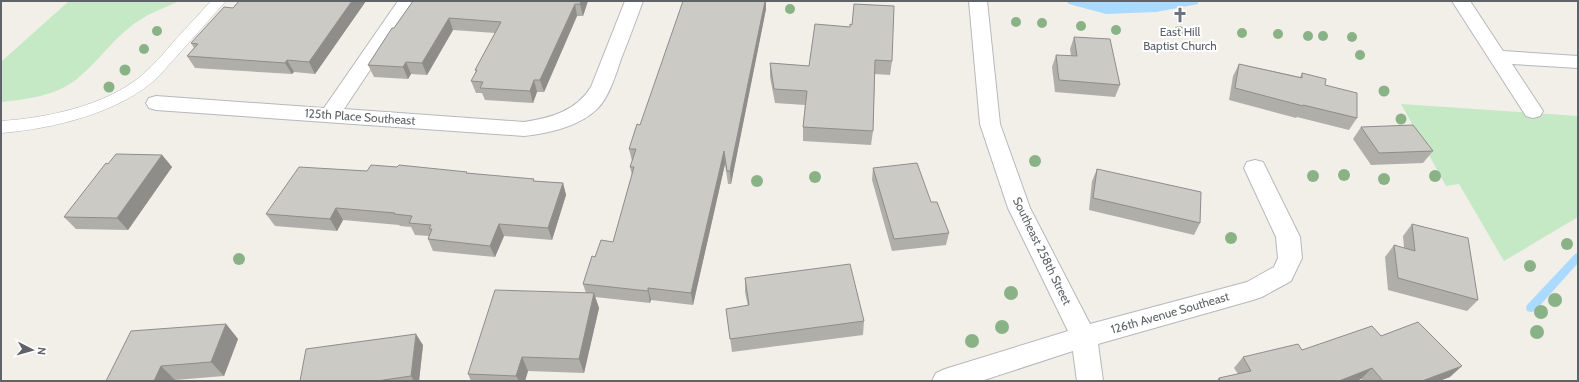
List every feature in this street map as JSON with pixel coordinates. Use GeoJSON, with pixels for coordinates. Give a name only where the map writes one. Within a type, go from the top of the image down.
{"type":"FeatureCollection","features":[{"type":"Feature","properties":{"kind":"street"},"geometry":{"type":"LineString","coordinates":[[330,115],[407,1]]}},
{"type":"Feature","properties":{"kind":"street","name":"125th Place Southeast"},"geometry":{"type":"LineString","coordinates":[[156,103],[524,129],[546,126],[578,112],[591,102],[602,87],[634,1]]}},
{"type":"Feature","properties":{"kind":"street","name":"Southeast 258th Street"},"geometry":{"type":"LineString","coordinates":[[978,1],[990,124],[1019,208],[1084,337],[1090,381]]}},
{"type":"Feature","properties":{"kind":"street"},"geometry":{"type":"LineString","coordinates":[[1461,1],[1533,111]]}},
{"type":"Feature","properties":{"kind":"street"},"geometry":{"type":"LineString","coordinates":[[1498,57],[1578,62]]}},
{"type":"Feature","properties":{"kind":"street","name":"126th Avenue Southeast"},"geometry":{"type":"LineString","coordinates":[[945,381],[1084,337],[1254,290],[1284,274],[1290,258],[1288,237],[1255,168]]}},
{"type":"Feature","properties":{"kind":"lane"},"geometry":{"type":"LineString","coordinates":[[1,127],[74,114],[112,100],[142,83],[219,1]]}},
{"type":"Feature","properties":{"kind":"green space"},"geometry":{"type":"Polygon","coordinates":[[[69,1],[179,1],[152,13],[134,24],[125,31],[86,71],[69,84],[41,96],[1,102],[1,62],[69,1]]]}},
{"type":"Feature","properties":{"kind":"green space"},"geometry":{"type":"Polygon","coordinates":[[[1401,104],[1578,116],[1578,217],[1504,261],[1459,184],[1446,186],[1401,104]]]}},
{"type":"Feature","properties":{"kind":"water"},"geometry":{"type":"Polygon","coordinates":[[[1066,1],[1198,1],[1198,4],[1156,12],[1106,14],[1069,4],[1066,1]]]}},
{"type":"Feature","properties":{"kind":"building"},"geometry":{"type":"Polygon","coordinates":[[[239,1],[352,1],[309,62],[287,60],[285,63],[187,56],[198,44],[191,43],[224,7],[233,8],[239,1]]]}},
{"type":"Feature","properties":{"kind":"building"},"geometry":{"type":"Polygon","coordinates":[[[413,1],[581,1],[580,4],[575,4],[540,80],[534,80],[530,91],[480,88],[483,82],[471,81],[477,70],[475,70],[501,22],[449,18],[422,63],[406,62],[403,67],[368,65],[392,28],[394,28],[413,1]]]}},
{"type":"Feature","properties":{"kind":"building"},"geometry":{"type":"Polygon","coordinates":[[[683,1],[765,1],[730,171],[727,171],[724,151],[691,293],[648,288],[648,291],[583,284],[592,256],[595,257],[601,240],[613,242],[634,167],[630,167],[636,149],[629,149],[637,124],[640,125],[683,1]]]}},
{"type":"Feature","properties":{"kind":"building"},"geometry":{"type":"Polygon","coordinates":[[[854,4],[894,6],[892,61],[875,60],[873,131],[803,127],[807,91],[774,89],[770,63],[809,66],[815,24],[850,27],[850,24],[852,25],[854,4]]]}},
{"type":"Feature","properties":{"kind":"building"},"geometry":{"type":"Polygon","coordinates":[[[1074,37],[1110,39],[1120,85],[1059,80],[1056,55],[1077,56],[1074,37]]]}},
{"type":"Feature","properties":{"kind":"building"},"geometry":{"type":"Polygon","coordinates":[[[1239,64],[1302,78],[1302,73],[1326,79],[1325,85],[1357,93],[1357,118],[1303,106],[1235,88],[1239,64]]]}},
{"type":"Feature","properties":{"kind":"building"},"geometry":{"type":"Polygon","coordinates":[[[1413,125],[1433,151],[1379,153],[1361,127],[1413,125]]]}},
{"type":"Feature","properties":{"kind":"building"},"geometry":{"type":"Polygon","coordinates":[[[116,154],[162,155],[117,218],[64,217],[106,163],[108,164],[116,154]]]}},
{"type":"Feature","properties":{"kind":"building"},"geometry":{"type":"Polygon","coordinates":[[[917,163],[931,202],[937,202],[949,233],[894,239],[873,168],[917,163]]]}},
{"type":"Feature","properties":{"kind":"building"},"geometry":{"type":"Polygon","coordinates":[[[371,165],[397,167],[399,165],[534,179],[533,181],[563,183],[548,228],[499,224],[490,246],[428,239],[432,229],[429,229],[431,225],[409,223],[412,216],[394,214],[395,213],[336,208],[330,219],[266,214],[299,167],[367,171],[371,165]]]}},
{"type":"Feature","properties":{"kind":"building"},"geometry":{"type":"Polygon","coordinates":[[[1097,169],[1201,192],[1200,223],[1093,198],[1097,169]]]}},
{"type":"Feature","properties":{"kind":"building"},"geometry":{"type":"Polygon","coordinates":[[[1412,224],[1468,238],[1478,300],[1398,278],[1394,245],[1415,251],[1412,224]]]}},
{"type":"Feature","properties":{"kind":"building"},"geometry":{"type":"Polygon","coordinates":[[[850,264],[864,321],[730,339],[726,309],[749,305],[745,278],[850,264]]]}},
{"type":"Feature","properties":{"kind":"building"},"geometry":{"type":"Polygon","coordinates":[[[495,290],[594,293],[579,359],[522,357],[516,376],[468,374],[495,290]]]}},
{"type":"Feature","properties":{"kind":"building"},"geometry":{"type":"Polygon","coordinates":[[[1418,322],[1462,366],[1422,381],[1383,381],[1372,368],[1339,381],[1220,381],[1219,378],[1251,371],[1243,357],[1298,344],[1302,350],[1372,326],[1381,336],[1418,322]]]}},
{"type":"Feature","properties":{"kind":"building"},"geometry":{"type":"Polygon","coordinates":[[[226,324],[211,362],[161,366],[154,381],[106,381],[131,331],[226,324]]]}},
{"type":"Feature","properties":{"kind":"building"},"geometry":{"type":"Polygon","coordinates":[[[416,334],[411,376],[377,381],[300,381],[306,349],[416,334]]]}},
{"type":"Feature","properties":{"kind":"waterway"},"geometry":{"type":"LineString","coordinates":[[1531,308],[1578,257]]}},
{"type":"Feature","properties":{"kind":"place","name":"East Hill Baptist Church"},"geometry":{"type":"Point","coordinates":[1180,15]}}]}
